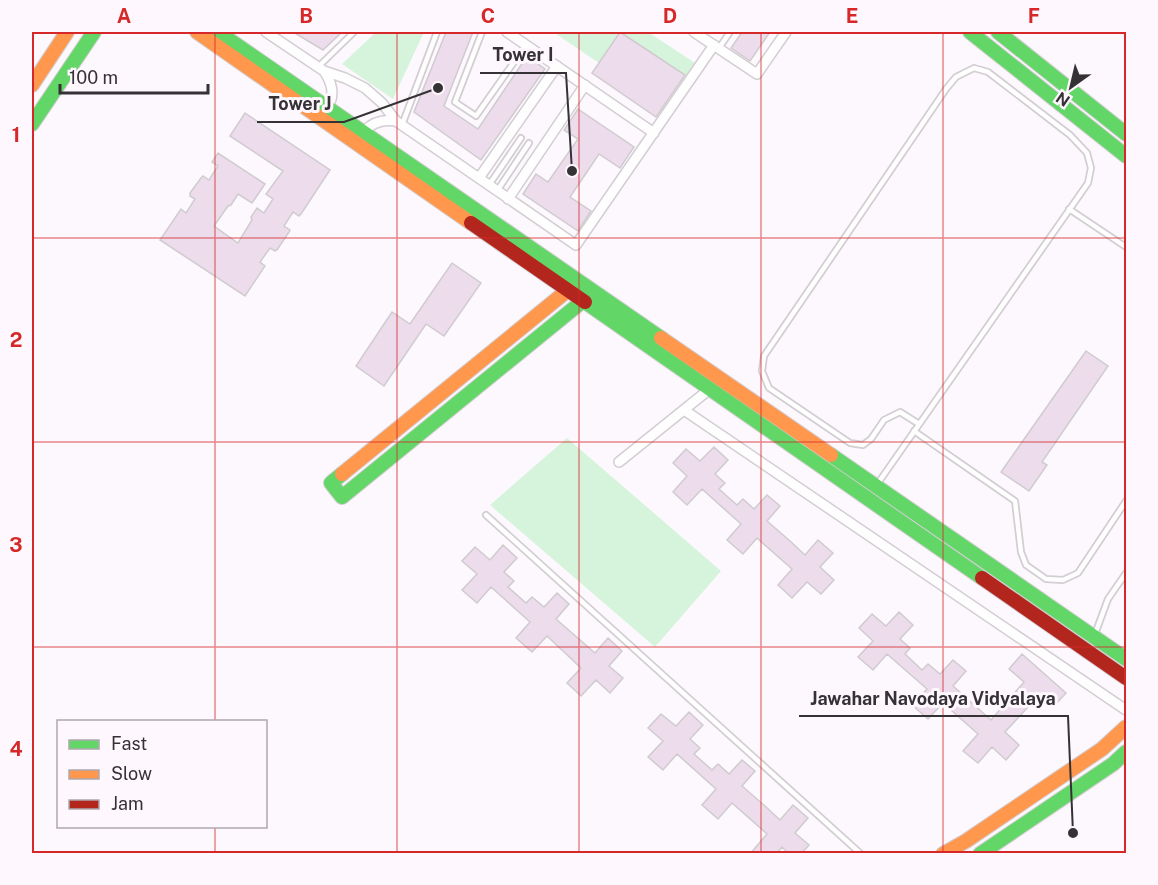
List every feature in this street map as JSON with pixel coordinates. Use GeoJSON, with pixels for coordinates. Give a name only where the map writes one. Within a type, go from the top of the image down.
{"type":"FeatureCollection","features":[{"type":"Feature","properties":{"kind":"street"},"geometry":{"type":"LineString","coordinates":[[32,85],[67,32]]}},
{"type":"Feature","properties":{"kind":"street"},"geometry":{"type":"LineString","coordinates":[[32,124],[94,32]]}},
{"type":"Feature","properties":{"kind":"street"},"geometry":{"type":"LineString","coordinates":[[197,32],[1126,678]]}},
{"type":"Feature","properties":{"kind":"street"},"geometry":{"type":"LineString","coordinates":[[218,32],[1126,659]]}},
{"type":"Feature","properties":{"kind":"street"},"geometry":{"type":"LineString","coordinates":[[266,32],[321,69],[365,88],[399,123],[576,245],[717,47]]}},
{"type":"Feature","properties":{"kind":"street"},"geometry":{"type":"LineString","coordinates":[[507,32],[654,133]]}},
{"type":"Feature","properties":{"kind":"street"},"geometry":{"type":"LineString","coordinates":[[694,32],[757,74],[786,32]]}},
{"type":"Feature","properties":{"kind":"street"},"geometry":{"type":"LineString","coordinates":[[970,32],[1126,156]]}},
{"type":"Feature","properties":{"kind":"street"},"geometry":{"type":"LineString","coordinates":[[998,32],[1126,134]]}},
{"type":"Feature","properties":{"kind":"street"},"geometry":{"type":"LineString","coordinates":[[479,178],[557,66]]}},
{"type":"Feature","properties":{"kind":"street"},"geometry":{"type":"LineString","coordinates":[[321,69],[333,93],[328,107]]}},
{"type":"Feature","properties":{"kind":"street"},"geometry":{"type":"LineString","coordinates":[[508,199],[585,85]]}},
{"type":"Feature","properties":{"kind":"street"},"geometry":{"type":"LineString","coordinates":[[364,131],[380,121],[399,123]]}},
{"type":"Feature","properties":{"kind":"street"},"geometry":{"type":"LineString","coordinates":[[568,290],[331,483],[342,496],[584,300]]}},
{"type":"Feature","properties":{"kind":"street"},"geometry":{"type":"LineString","coordinates":[[620,462],[711,388]]}},
{"type":"Feature","properties":{"kind":"street"},"geometry":{"type":"LineString","coordinates":[[684,410],[1126,710]]}},
{"type":"Feature","properties":{"kind":"street"},"geometry":{"type":"LineString","coordinates":[[943,854],[966,841],[1102,749],[1126,727]]}},
{"type":"Feature","properties":{"kind":"street"},"geometry":{"type":"LineString","coordinates":[[980,854],[1113,764],[1126,752]]}},
{"type":"Feature","properties":{"kind":"lane"},"geometry":{"type":"LineString","coordinates":[[321,69],[354,32]]}},
{"type":"Feature","properties":{"kind":"lane"},"geometry":{"type":"LineString","coordinates":[[399,123],[437,32]]}},
{"type":"Feature","properties":{"kind":"lane"},"geometry":{"type":"LineString","coordinates":[[482,32],[455,102],[476,116],[526,45]]}},
{"type":"Feature","properties":{"kind":"lane"},"geometry":{"type":"LineString","coordinates":[[717,47],[730,32]]}},
{"type":"Feature","properties":{"kind":"lane"},"geometry":{"type":"LineString","coordinates":[[868,498],[1088,183],[1091,168],[1087,153],[1070,135],[988,72],[975,68],[956,77],[939,99],[764,356],[762,371],[769,388],[850,443],[862,445],[872,439],[884,420],[900,412],[919,424]]}},
{"type":"Feature","properties":{"kind":"lane"},"geometry":{"type":"LineString","coordinates":[[493,188],[521,138]]}},
{"type":"Feature","properties":{"kind":"lane"},"geometry":{"type":"LineString","coordinates":[[493,188],[530,143]]}},
{"type":"Feature","properties":{"kind":"lane"},"geometry":{"type":"LineString","coordinates":[[1070,209],[1126,247]]}},
{"type":"Feature","properties":{"kind":"lane"},"geometry":{"type":"LineString","coordinates":[[914,431],[1015,501],[1021,552],[1026,565],[1046,579],[1063,580],[1078,573],[1126,501]]}},
{"type":"Feature","properties":{"kind":"lane"},"geometry":{"type":"LineString","coordinates":[[486,515],[861,854]]}},
{"type":"Feature","properties":{"kind":"lane"},"geometry":{"type":"LineString","coordinates":[[1094,636],[1108,599],[1126,573]]}},
{"type":"Feature","properties":{"kind":"green space"},"geometry":{"type":"Polygon","coordinates":[[[376,32],[424,32],[393,99],[342,64],[376,32]]]}},
{"type":"Feature","properties":{"kind":"green space"},"geometry":{"type":"Polygon","coordinates":[[[553,32],[620,32],[599,63],[553,32]]]}},
{"type":"Feature","properties":{"kind":"green space"},"geometry":{"type":"Polygon","coordinates":[[[621,32],[648,32],[695,63],[686,76],[621,32]]]}},
{"type":"Feature","properties":{"kind":"green space"},"geometry":{"type":"Polygon","coordinates":[[[567,438],[721,571],[655,647],[490,505],[567,438]]]}},
{"type":"Feature","properties":{"kind":"building"},"geometry":{"type":"Polygon","coordinates":[[[293,32],[342,32],[323,50],[293,32]]]}},
{"type":"Feature","properties":{"kind":"building"},"geometry":{"type":"Polygon","coordinates":[[[446,32],[473,32],[444,106],[478,129],[527,56],[545,69],[481,160],[414,112],[446,32]]]}},
{"type":"Feature","properties":{"kind":"building"},"geometry":{"type":"Polygon","coordinates":[[[620,32],[685,75],[656,117],[592,73],[620,32]]]}},
{"type":"Feature","properties":{"kind":"building"},"geometry":{"type":"Polygon","coordinates":[[[742,32],[770,32],[750,61],[731,48],[742,32]]]}},
{"type":"Feature","properties":{"kind":"building"},"geometry":{"type":"Polygon","coordinates":[[[578,109],[634,147],[620,168],[599,154],[570,197],[591,211],[578,231],[523,194],[536,174],[548,182],[578,139],[564,130],[578,109]]]}},
{"type":"Feature","properties":{"kind":"building"},"geometry":{"type":"Polygon","coordinates":[[[245,113],[330,170],[301,214],[299,216],[293,212],[284,226],[290,230],[289,232],[277,250],[270,248],[260,262],[265,266],[245,296],[160,240],[181,209],[186,213],[195,199],[190,196],[190,193],[201,178],[203,176],[209,180],[218,166],[212,162],[218,153],[265,184],[252,203],[238,194],[214,226],[238,243],[257,208],[264,213],[273,199],[266,194],[283,171],[230,136],[245,113]]]}},
{"type":"Feature","properties":{"kind":"building"},"geometry":{"type":"Polygon","coordinates":[[[452,263],[481,283],[444,336],[426,324],[384,386],[356,366],[392,312],[410,324],[452,263]]]}},
{"type":"Feature","properties":{"kind":"building"},"geometry":{"type":"Polygon","coordinates":[[[1086,351],[1108,366],[1042,462],[1047,465],[1029,491],[1001,472],[1086,351]]]}},
{"type":"Feature","properties":{"kind":"building"},"geometry":{"type":"Polygon","coordinates":[[[714,447],[728,460],[715,474],[725,483],[719,489],[737,505],[743,499],[754,509],[767,495],[780,506],[767,521],[805,555],[818,540],[833,553],[820,567],[834,580],[821,594],[807,582],[792,598],[778,585],[792,569],[757,538],[743,554],[727,540],[741,524],[702,489],[687,505],[673,492],[687,476],[673,463],[686,449],[700,461],[714,447]]]}},
{"type":"Feature","properties":{"kind":"building"},"geometry":{"type":"Polygon","coordinates":[[[503,545],[517,558],[504,572],[514,581],[508,587],[526,603],[532,597],[544,607],[557,593],[569,604],[556,619],[595,653],[608,638],[622,651],[609,666],[623,678],[610,693],[596,680],[581,696],[567,683],[581,668],[547,636],[532,652],[516,638],[530,622],[491,587],[477,603],[462,590],[477,574],[462,561],[475,547],[490,560],[503,545]]]}},
{"type":"Feature","properties":{"kind":"building"},"geometry":{"type":"Polygon","coordinates":[[[899,612],[913,625],[900,639],[910,648],[905,654],[922,670],[928,664],[940,674],[953,660],[966,671],[953,686],[991,720],[1024,682],[1009,669],[1022,654],[1066,693],[1053,707],[1039,695],[1005,732],[1019,745],[1006,760],[992,747],[978,763],[963,751],[978,734],[943,703],[928,719],[912,705],[927,689],[887,654],[873,670],[858,657],[873,641],[859,628],[872,614],[886,626],[899,612]]]}},
{"type":"Feature","properties":{"kind":"building"},"geometry":{"type":"Polygon","coordinates":[[[689,712],[703,725],[690,739],[700,748],[694,754],[712,770],[718,764],[729,774],[742,760],[755,771],[742,786],[780,820],[793,805],[808,818],[795,833],[809,845],[801,854],[789,854],[782,847],[776,854],[750,854],[767,834],[732,803],[718,819],[702,805],[716,789],[677,754],[663,770],[648,757],[663,741],[648,728],[661,714],[676,726],[689,712]]]}},
{"type":"Feature","properties":{"kind":"traffic: fast"},"geometry":{"type":"LineString","coordinates":[[32,124],[94,32]]}},
{"type":"Feature","properties":{"kind":"traffic: fast"},"geometry":{"type":"LineString","coordinates":[[218,32],[661,338]]}},
{"type":"Feature","properties":{"kind":"traffic: fast"},"geometry":{"type":"LineString","coordinates":[[970,32],[1126,156]]}},
{"type":"Feature","properties":{"kind":"traffic: fast"},"geometry":{"type":"LineString","coordinates":[[998,32],[1126,134]]}},
{"type":"Feature","properties":{"kind":"traffic: fast"},"geometry":{"type":"LineString","coordinates":[[342,474],[331,483],[342,497],[584,300]]}},
{"type":"Feature","properties":{"kind":"traffic: fast"},"geometry":{"type":"LineString","coordinates":[[585,302],[982,578]]}},
{"type":"Feature","properties":{"kind":"traffic: fast"},"geometry":{"type":"LineString","coordinates":[[831,455],[1126,659]]}},
{"type":"Feature","properties":{"kind":"traffic: fast"},"geometry":{"type":"LineString","coordinates":[[980,854],[1113,764],[1126,752]]}},
{"type":"Feature","properties":{"kind":"traffic: slow"},"geometry":{"type":"LineString","coordinates":[[32,85],[67,32]]}},
{"type":"Feature","properties":{"kind":"traffic: slow"},"geometry":{"type":"LineString","coordinates":[[197,32],[471,223]]}},
{"type":"Feature","properties":{"kind":"traffic: slow"},"geometry":{"type":"LineString","coordinates":[[342,474],[568,290]]}},
{"type":"Feature","properties":{"kind":"traffic: slow"},"geometry":{"type":"LineString","coordinates":[[661,338],[831,455]]}},
{"type":"Feature","properties":{"kind":"traffic: slow"},"geometry":{"type":"LineString","coordinates":[[943,854],[966,841],[1102,749],[1126,727]]}},
{"type":"Feature","properties":{"kind":"traffic: jam"},"geometry":{"type":"LineString","coordinates":[[471,223],[585,302]]}},
{"type":"Feature","properties":{"kind":"traffic: jam"},"geometry":{"type":"LineString","coordinates":[[982,578],[1126,678]]}},
{"type":"Feature","properties":{"kind":"place","name":"Tower J"},"geometry":{"type":"Point","coordinates":[438,88]}},
{"type":"Feature","properties":{"kind":"place","name":"Tower I"},"geometry":{"type":"Point","coordinates":[572,171]}},
{"type":"Feature","properties":{"kind":"place","name":"Jawahar Navodaya Vidyalaya"},"geometry":{"type":"Point","coordinates":[1073,833]}}]}
